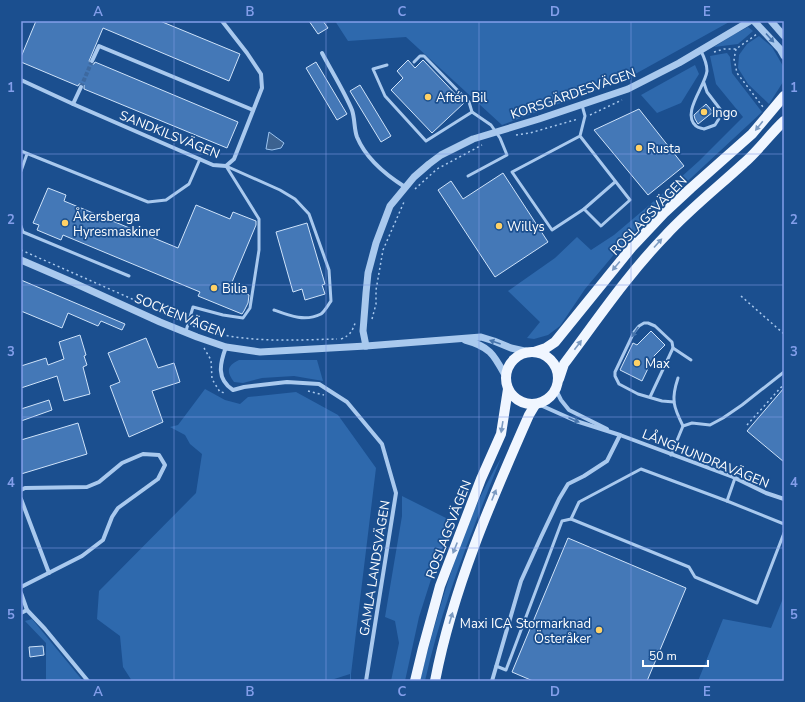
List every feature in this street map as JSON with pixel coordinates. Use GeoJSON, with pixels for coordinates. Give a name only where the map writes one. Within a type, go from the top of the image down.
{"type":"FeatureCollection","features":[{"type":"Feature","properties":{"kind":"main road","name":"ROSLAGSVÄGEN"},"geometry":{"type":"LineString","coordinates":[[532,352],[546,348],[555,342],[632,247],[681,198],[752,134],[784,96]]}},
{"type":"Feature","properties":{"kind":"main road","name":"ROSLAGSVÄGEN"},"geometry":{"type":"LineString","coordinates":[[559,379],[564,364],[644,258],[695,206],[750,157],[784,121]]}},
{"type":"Feature","properties":{"kind":"main road"},"geometry":{"type":"LineString","coordinates":[[532,352],[540,353],[550,358],[557,368],[559,379],[556,390],[549,399],[536,404],[526,404],[516,399],[511,394],[506,383],[506,377],[509,365],[513,360],[523,353],[532,352]]}},
{"type":"Feature","properties":{"kind":"main road","name":"ROSLAGSVÄGEN"},"geometry":{"type":"LineString","coordinates":[[415,681],[422,648],[440,586],[481,478],[501,434],[508,389]]}},
{"type":"Feature","properties":{"kind":"main road"},"geometry":{"type":"LineString","coordinates":[[435,681],[440,655],[456,599],[475,545],[504,472],[529,415],[536,404]]}},
{"type":"Feature","properties":{"kind":"street","name":"SANDKILSVÄGEN"},"geometry":{"type":"LineString","coordinates":[[21,80],[213,165],[226,166],[234,159],[262,88],[261,74],[248,53],[222,21]]}},
{"type":"Feature","properties":{"kind":"street","name":"KORSGÄRDESVÄGEN"},"geometry":{"type":"LineString","coordinates":[[366,346],[364,331],[366,293],[368,273],[376,243],[390,206],[428,164],[441,155],[473,139],[539,119],[628,89],[701,51],[750,21]]}},
{"type":"Feature","properties":{"kind":"street"},"geometry":{"type":"LineString","coordinates":[[754,21],[780,49],[784,56]]}},
{"type":"Feature","properties":{"kind":"street"},"geometry":{"type":"LineString","coordinates":[[771,21],[784,36]]}},
{"type":"Feature","properties":{"kind":"street"},"geometry":{"type":"LineString","coordinates":[[92,61],[98,46],[253,110]]}},
{"type":"Feature","properties":{"kind":"street"},"geometry":{"type":"LineString","coordinates":[[322,53],[353,112],[354,127],[357,137],[366,154],[391,178],[406,188]]}},
{"type":"Feature","properties":{"kind":"street"},"geometry":{"type":"LineString","coordinates":[[73,104],[80,87]]}},
{"type":"Feature","properties":{"kind":"street","name":"SOCKENVÄGEN"},"geometry":{"type":"LineString","coordinates":[[21,260],[186,333],[226,347],[260,352],[481,338],[494,341],[511,348],[532,352]]}},
{"type":"Feature","properties":{"kind":"street","name":"SOCKENVÄGEN"},"geometry":{"type":"LineString","coordinates":[[459,339],[477,343],[490,351],[498,361],[506,377]]}},
{"type":"Feature","properties":{"kind":"street","name":"GAMLA LANDSVÄGEN"},"geometry":{"type":"LineString","coordinates":[[226,347],[220,373],[227,386],[233,390],[244,387],[287,382],[319,384],[347,402],[382,444],[396,493],[366,681]]}},
{"type":"Feature","properties":{"kind":"street","name":"LÅNGHUNDRAVÄGEN"},"geometry":{"type":"LineString","coordinates":[[556,390],[561,400],[569,410],[620,435]]}},
{"type":"Feature","properties":{"kind":"street","name":"LÅNGHUNDRAVÄGEN"},"geometry":{"type":"LineString","coordinates":[[536,404],[576,422],[651,446],[671,455],[735,478],[766,493],[784,499]]}},
{"type":"Feature","properties":{"kind":"street"},"geometry":{"type":"LineString","coordinates":[[492,681],[521,581],[562,494],[568,484],[607,462],[620,435]]}},
{"type":"Feature","properties":{"kind":"street"},"geometry":{"type":"LineString","coordinates":[[21,490],[25,488],[87,487],[99,482],[122,463],[143,454],[159,455],[165,465],[158,479],[118,508],[112,517],[103,540],[82,556],[21,587]]}},
{"type":"Feature","properties":{"kind":"street"},"geometry":{"type":"LineString","coordinates":[[21,499],[48,573]]}},
{"type":"Feature","properties":{"kind":"street"},"geometry":{"type":"LineString","coordinates":[[21,593],[27,610],[45,629],[88,681]]}},
{"type":"Feature","properties":{"kind":"street"},"geometry":{"type":"LineString","coordinates":[[21,613],[27,610]]}},
{"type":"Feature","properties":{"kind":"lane"},"geometry":{"type":"LineString","coordinates":[[701,51],[707,71],[704,83],[691,111],[691,120],[696,127],[704,129],[715,125],[720,117],[720,109],[707,92],[704,83]]}},
{"type":"Feature","properties":{"kind":"lane"},"geometry":{"type":"LineString","coordinates":[[414,62],[420,56],[424,56],[469,102],[472,112],[491,125],[507,155],[468,176]]}},
{"type":"Feature","properties":{"kind":"lane"},"geometry":{"type":"LineString","coordinates":[[387,65],[373,69],[385,96],[426,141],[472,112]]}},
{"type":"Feature","properties":{"kind":"lane"},"geometry":{"type":"LineString","coordinates":[[582,105],[585,116],[580,136],[512,172],[552,230],[584,209],[615,182]]}},
{"type":"Feature","properties":{"kind":"lane"},"geometry":{"type":"LineString","coordinates":[[580,136],[630,200],[601,226],[584,209]]}},
{"type":"Feature","properties":{"kind":"lane"},"geometry":{"type":"LineString","coordinates":[[21,151],[148,202],[166,200],[189,184],[200,159]]}},
{"type":"Feature","properties":{"kind":"lane"},"geometry":{"type":"LineString","coordinates":[[21,171],[27,154]]}},
{"type":"Feature","properties":{"kind":"lane"},"geometry":{"type":"LineString","coordinates":[[226,166],[280,190],[295,199],[309,214],[329,270],[331,301],[322,313],[306,318],[291,317],[274,310]]}},
{"type":"Feature","properties":{"kind":"lane"},"geometry":{"type":"LineString","coordinates":[[186,333],[193,307],[243,318],[250,308],[259,250],[259,219],[226,166]]}},
{"type":"Feature","properties":{"kind":"lane"},"geometry":{"type":"LineString","coordinates":[[21,226],[23,232],[129,276]]}},
{"type":"Feature","properties":{"kind":"lane"},"geometry":{"type":"LineString","coordinates":[[650,397],[673,348],[672,342],[655,326],[644,323],[634,332],[615,372],[615,376],[619,384],[638,394],[662,401],[674,402]]}},
{"type":"Feature","properties":{"kind":"lane"},"geometry":{"type":"LineString","coordinates":[[673,348],[691,360]]}},
{"type":"Feature","properties":{"kind":"lane"},"geometry":{"type":"LineString","coordinates":[[683,426],[692,423],[710,424],[722,418],[742,405],[784,372]]}},
{"type":"Feature","properties":{"kind":"lane"},"geometry":{"type":"LineString","coordinates":[[671,455],[683,426],[674,405],[674,390],[678,378]]}},
{"type":"Feature","properties":{"kind":"lane"},"geometry":{"type":"LineString","coordinates":[[571,519],[579,502],[641,469],[784,524]]}},
{"type":"Feature","properties":{"kind":"lane"},"geometry":{"type":"LineString","coordinates":[[727,501],[735,478]]}},
{"type":"Feature","properties":{"kind":"lane"},"geometry":{"type":"LineString","coordinates":[[496,666],[506,670],[562,522],[571,519],[690,568],[695,577],[758,603],[784,534]]}},
{"type":"Feature","properties":{"kind":"path"},"geometry":{"type":"LineString","coordinates":[[762,30],[736,49],[734,59],[737,73],[764,109]]}},
{"type":"Feature","properties":{"kind":"path"},"geometry":{"type":"LineString","coordinates":[[741,296],[784,334]]}},
{"type":"Feature","properties":{"kind":"path"},"geometry":{"type":"LineString","coordinates":[[211,360],[212,379],[220,392],[232,394]]}},
{"type":"Feature","properties":{"kind":"path"},"geometry":{"type":"LineString","coordinates":[[747,425],[784,384]]}},
{"type":"Feature","properties":{"kind":"path"},"geometry":{"type":"LineString","coordinates":[[304,389],[326,396]]}},
{"type":"Feature","properties":{"kind":"shaded area"},"geometry":{"type":"Polygon","coordinates":[[[335,21],[731,21],[628,78],[502,125],[406,37],[348,41],[335,21]]]}},
{"type":"Feature","properties":{"kind":"shaded area"},"geometry":{"type":"Polygon","coordinates":[[[748,27],[753,31],[738,44],[714,47],[733,35],[748,27]]]}},
{"type":"Feature","properties":{"kind":"shaded area"},"geometry":{"type":"Polygon","coordinates":[[[759,36],[772,47],[783,66],[783,82],[769,104],[748,84],[738,68],[739,55],[747,44],[759,36]]]}},
{"type":"Feature","properties":{"kind":"shaded area"},"geometry":{"type":"Polygon","coordinates":[[[727,53],[730,57],[732,73],[762,112],[627,239],[585,289],[560,326],[548,335],[534,339],[527,338],[540,322],[508,291],[555,258],[577,237],[591,250],[614,235],[699,161],[743,117],[716,84],[710,56],[727,53]]]}},
{"type":"Feature","properties":{"kind":"shaded area"},"geometry":{"type":"Polygon","coordinates":[[[695,65],[699,74],[681,103],[657,113],[641,95],[695,65]]]}},
{"type":"Feature","properties":{"kind":"shaded area"},"geometry":{"type":"Polygon","coordinates":[[[269,132],[284,143],[281,148],[272,150],[266,149],[269,132]]]}},
{"type":"Feature","properties":{"kind":"shaded area"},"geometry":{"type":"Polygon","coordinates":[[[239,360],[317,360],[323,381],[294,376],[262,378],[243,383],[234,382],[230,375],[229,369],[232,364],[239,360]]]}},
{"type":"Feature","properties":{"kind":"shaded area"},"geometry":{"type":"Polygon","coordinates":[[[205,389],[225,400],[240,404],[248,397],[296,392],[338,415],[376,468],[351,681],[350,674],[328,681],[132,681],[123,667],[120,636],[97,619],[99,591],[196,493],[202,454],[190,444],[185,435],[170,427],[178,425],[205,389]]]}},
{"type":"Feature","properties":{"kind":"shaded area"},"geometry":{"type":"Polygon","coordinates":[[[501,458],[449,596],[425,681],[420,681],[427,651],[460,546],[482,492],[501,458]]]}},
{"type":"Feature","properties":{"kind":"shaded area"},"geometry":{"type":"Polygon","coordinates":[[[402,496],[452,521],[419,617],[405,681],[391,681],[399,643],[395,621],[385,617],[402,516],[402,496]]]}},
{"type":"Feature","properties":{"kind":"shaded area"},"geometry":{"type":"Polygon","coordinates":[[[784,596],[784,681],[698,681],[723,619],[771,628],[784,596]]]}},
{"type":"Feature","properties":{"kind":"shaded area"},"geometry":{"type":"Polygon","coordinates":[[[32,619],[83,681],[46,681],[46,643],[25,621],[32,619]]]}},
{"type":"Feature","properties":{"kind":"building"},"geometry":{"type":"Polygon","coordinates":[[[36,21],[160,21],[240,54],[229,81],[103,28],[89,61],[91,64],[94,64],[95,62],[238,122],[227,148],[84,89],[84,85],[82,84],[79,84],[78,86],[21,62],[21,57],[36,21]]]}},
{"type":"Feature","properties":{"kind":"building"},"geometry":{"type":"Polygon","coordinates":[[[309,21],[323,21],[328,28],[318,34],[309,21]]]}},
{"type":"Feature","properties":{"kind":"building","name":"Aftén Bil"},"geometry":{"type":"Polygon","coordinates":[[[408,60],[415,68],[423,60],[464,103],[432,133],[391,90],[403,78],[397,71],[408,60]]]}},
{"type":"Feature","properties":{"kind":"building"},"geometry":{"type":"Polygon","coordinates":[[[316,62],[347,114],[337,120],[306,68],[316,62]]]}},
{"type":"Feature","properties":{"kind":"building"},"geometry":{"type":"Polygon","coordinates":[[[360,85],[391,136],[381,142],[350,91],[360,85]]]}},
{"type":"Feature","properties":{"kind":"building"},"geometry":{"type":"Polygon","coordinates":[[[706,104],[713,112],[698,124],[694,115],[706,104]]]}},
{"type":"Feature","properties":{"kind":"building","name":"Rusta"},"geometry":{"type":"Polygon","coordinates":[[[639,109],[684,166],[648,195],[594,130],[639,109]]]}},
{"type":"Feature","properties":{"kind":"building","name":"Willys"},"geometry":{"type":"Polygon","coordinates":[[[503,173],[548,242],[495,277],[438,190],[451,181],[463,199],[503,173]]]}},
{"type":"Feature","properties":{"kind":"building"},"geometry":{"type":"Polygon","coordinates":[[[48,188],[66,195],[64,201],[178,248],[196,205],[230,219],[233,212],[256,221],[256,225],[230,287],[249,295],[248,303],[244,311],[242,314],[198,296],[200,292],[63,235],[61,240],[37,230],[39,225],[33,223],[48,188]]]}},
{"type":"Feature","properties":{"kind":"building"},"geometry":{"type":"Polygon","coordinates":[[[307,223],[325,284],[322,285],[325,294],[305,300],[302,289],[293,292],[276,232],[307,223]]]}},
{"type":"Feature","properties":{"kind":"building"},"geometry":{"type":"Polygon","coordinates":[[[21,280],[125,324],[122,330],[101,321],[98,326],[68,313],[62,328],[21,311],[21,280]]]}},
{"type":"Feature","properties":{"kind":"building","name":"Max"},"geometry":{"type":"Polygon","coordinates":[[[651,331],[665,345],[654,356],[642,381],[620,370],[633,343],[637,345],[651,331]]]}},
{"type":"Feature","properties":{"kind":"building"},"geometry":{"type":"Polygon","coordinates":[[[80,335],[86,355],[84,356],[87,365],[83,367],[90,394],[64,401],[57,376],[21,388],[21,366],[46,358],[48,365],[64,359],[59,342],[80,335]]]}},
{"type":"Feature","properties":{"kind":"building"},"geometry":{"type":"Polygon","coordinates":[[[146,338],[158,368],[174,363],[180,382],[152,391],[163,422],[129,437],[110,386],[120,382],[108,353],[146,338]]]}},
{"type":"Feature","properties":{"kind":"building"},"geometry":{"type":"Polygon","coordinates":[[[784,388],[784,462],[747,431],[784,388]]]}},
{"type":"Feature","properties":{"kind":"building"},"geometry":{"type":"Polygon","coordinates":[[[49,400],[52,410],[21,421],[21,409],[49,400]]]}},
{"type":"Feature","properties":{"kind":"building"},"geometry":{"type":"Polygon","coordinates":[[[78,423],[87,454],[21,474],[21,440],[78,423]]]}},
{"type":"Feature","properties":{"kind":"building","name":"Maxi ICA Stormarknad Österåker"},"geometry":{"type":"Polygon","coordinates":[[[568,538],[686,588],[647,681],[533,681],[512,672],[568,538]]]}},
{"type":"Feature","properties":{"kind":"building"},"geometry":{"type":"Polygon","coordinates":[[[43,646],[44,655],[30,657],[29,647],[43,646]]]}},
{"type":"Feature","properties":{"kind":"tunnel"},"geometry":{"type":"LineString","coordinates":[[81,87],[92,61]]}},
{"type":"Feature","properties":{"kind":"place","name":"Aftén Bil"},"geometry":{"type":"Point","coordinates":[428,97]}},
{"type":"Feature","properties":{"kind":"place","name":"Ingo"},"geometry":{"type":"Point","coordinates":[704,112]}},
{"type":"Feature","properties":{"kind":"place","name":"Rusta"},"geometry":{"type":"Point","coordinates":[639,148]}},
{"type":"Feature","properties":{"kind":"place","name":"Åkersberga Hyresmaskiner"},"geometry":{"type":"Point","coordinates":[65,223]}},
{"type":"Feature","properties":{"kind":"place","name":"Willys"},"geometry":{"type":"Point","coordinates":[499,226]}},
{"type":"Feature","properties":{"kind":"place","name":"Bilia"},"geometry":{"type":"Point","coordinates":[214,288]}},
{"type":"Feature","properties":{"kind":"place","name":"Max"},"geometry":{"type":"Point","coordinates":[637,363]}},
{"type":"Feature","properties":{"kind":"place","name":"Maxi ICA Stormarknad Österåker"},"geometry":{"type":"Point","coordinates":[599,630]}}]}
